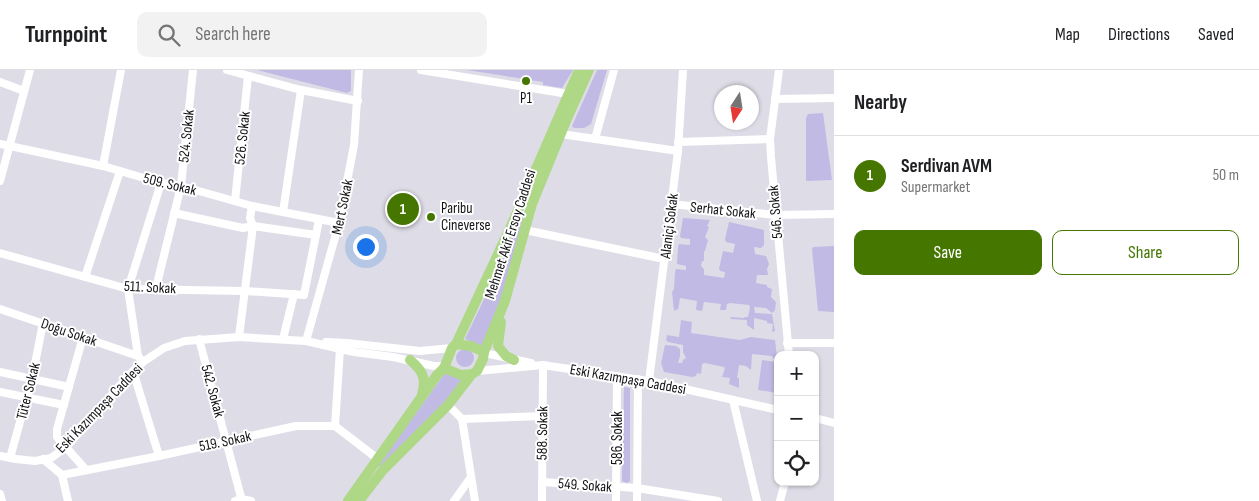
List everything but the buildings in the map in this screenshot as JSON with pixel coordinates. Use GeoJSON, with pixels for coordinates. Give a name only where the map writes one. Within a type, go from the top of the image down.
{"type":"FeatureCollection","features":[{"type":"Feature","properties":{"kind":"main road","name":"Mehmet Akif Ersoy Caddesi"},"geometry":{"type":"LineString","coordinates":[[444,367],[512,224],[579,70]]}},
{"type":"Feature","properties":{"kind":"main road","name":"Mehmet Akif Ersoy Caddesi"},"geometry":{"type":"LineString","coordinates":[[472,376],[484,353],[505,301],[532,204],[589,70]]}},
{"type":"Feature","properties":{"kind":"main road"},"geometry":{"type":"LineString","coordinates":[[505,301],[498,346],[506,356],[514,360]]}},
{"type":"Feature","properties":{"kind":"main road"},"geometry":{"type":"LineString","coordinates":[[454,346],[471,346],[484,353]]}},
{"type":"Feature","properties":{"kind":"main road"},"geometry":{"type":"LineString","coordinates":[[410,360],[419,368],[424,379],[420,400]]}},
{"type":"Feature","properties":{"kind":"main road"},"geometry":{"type":"LineString","coordinates":[[348,501],[444,367],[462,376],[472,376]]}},
{"type":"Feature","properties":{"kind":"main road"},"geometry":{"type":"LineString","coordinates":[[359,501],[383,470],[448,405],[472,376]]}},
{"type":"Feature","properties":{"kind":"street"},"geometry":{"type":"LineString","coordinates":[[0,181],[30,70]]}},
{"type":"Feature","properties":{"kind":"street"},"geometry":{"type":"LineString","coordinates":[[104,166],[121,70]]}},
{"type":"Feature","properties":{"kind":"street","name":"524. Sokak"},"geometry":{"type":"LineString","coordinates":[[156,288],[181,186],[193,70]]}},
{"type":"Feature","properties":{"kind":"street"},"geometry":{"type":"LineString","coordinates":[[227,70],[301,90],[358,101]]}},
{"type":"Feature","properties":{"kind":"street","name":"Mert Sokak"},"geometry":{"type":"LineString","coordinates":[[306,341],[339,223],[354,145],[359,70]]}},
{"type":"Feature","properties":{"kind":"street"},"geometry":{"type":"LineString","coordinates":[[421,70],[568,94]]}},
{"type":"Feature","properties":{"kind":"street"},"geometry":{"type":"LineString","coordinates":[[595,139],[614,70]]}},
{"type":"Feature","properties":{"kind":"street","name":"Alaniçi Sokak"},"geometry":{"type":"LineString","coordinates":[[649,381],[678,151],[683,70]]}},
{"type":"Feature","properties":{"kind":"street","name":"546. Sokak"},"geometry":{"type":"LineString","coordinates":[[779,70],[770,139],[788,351]]}},
{"type":"Feature","properties":{"kind":"street","name":"526. Sokak"},"geometry":{"type":"LineString","coordinates":[[235,201],[248,76]]}},
{"type":"Feature","properties":{"kind":"street"},"geometry":{"type":"LineString","coordinates":[[0,82],[24,91]]}},
{"type":"Feature","properties":{"kind":"street"},"geometry":{"type":"LineString","coordinates":[[283,212],[301,90]]}},
{"type":"Feature","properties":{"kind":"street"},"geometry":{"type":"LineString","coordinates":[[775,99],[834,98]]}},
{"type":"Feature","properties":{"kind":"street"},"geometry":{"type":"LineString","coordinates":[[561,134],[678,151]]}},
{"type":"Feature","properties":{"kind":"street"},"geometry":{"type":"LineString","coordinates":[[678,142],[770,139]]}},
{"type":"Feature","properties":{"kind":"street","name":"509. Sokak"},"geometry":{"type":"LineString","coordinates":[[0,144],[104,166],[161,183],[181,186],[252,206],[339,223]]}},
{"type":"Feature","properties":{"kind":"street"},"geometry":{"type":"LineString","coordinates":[[85,277],[120,171]]}},
{"type":"Feature","properties":{"kind":"street"},"geometry":{"type":"LineString","coordinates":[[140,359],[128,289],[161,183]]}},
{"type":"Feature","properties":{"kind":"street","name":"Serhat Sokak"},"geometry":{"type":"LineString","coordinates":[[671,204],[775,215],[834,214]]}},
{"type":"Feature","properties":{"kind":"street"},"geometry":{"type":"LineString","coordinates":[[239,337],[253,226],[250,218],[252,206]]}},
{"type":"Feature","properties":{"kind":"street"},"geometry":{"type":"LineString","coordinates":[[174,213],[243,228],[253,226],[316,235],[319,220]]}},
{"type":"Feature","properties":{"kind":"street"},"geometry":{"type":"LineString","coordinates":[[525,230],[664,259]]}},
{"type":"Feature","properties":{"kind":"street","name":"511. Sokak"},"geometry":{"type":"LineString","coordinates":[[0,253],[128,289],[246,291],[304,295],[316,235]]}},
{"type":"Feature","properties":{"kind":"street"},"geometry":{"type":"LineString","coordinates":[[283,339],[294,294]]}},
{"type":"Feature","properties":{"kind":"street","name":"Doğu Sokak"},"geometry":{"type":"LineString","coordinates":[[0,309],[83,337],[140,359]]}},
{"type":"Feature","properties":{"kind":"street","name":"Tüter Sokak"},"geometry":{"type":"LineString","coordinates":[[10,458],[32,379],[43,323]]}},
{"type":"Feature","properties":{"kind":"street"},"geometry":{"type":"LineString","coordinates":[[83,337],[57,429],[57,437],[86,470]]}},
{"type":"Feature","properties":{"kind":"street","name":"Eski Kazımpaşa Caddesi"},"geometry":{"type":"LineString","coordinates":[[0,456],[35,461],[51,458],[65,447],[134,371],[140,359],[185,341],[239,337],[347,343],[420,351],[454,346]]}},
{"type":"Feature","properties":{"kind":"street","name":"542. Sokak"},"geometry":{"type":"LineString","coordinates":[[199,339],[226,440],[239,501]]}},
{"type":"Feature","properties":{"kind":"street","name":"Eski Kazımpaşa Caddesi"},"geometry":{"type":"LineString","coordinates":[[314,342],[340,349],[444,367]]}},
{"type":"Feature","properties":{"kind":"street"},"geometry":{"type":"LineString","coordinates":[[788,343],[834,343]]}},
{"type":"Feature","properties":{"kind":"street"},"geometry":{"type":"LineString","coordinates":[[340,349],[335,426],[378,459]]}},
{"type":"Feature","properties":{"kind":"street"},"geometry":{"type":"LineString","coordinates":[[484,353],[543,365]]}},
{"type":"Feature","properties":{"kind":"street","name":"Eski Kazımpaşa Caddesi"},"geometry":{"type":"LineString","coordinates":[[472,376],[543,365],[649,381],[774,409]]}},
{"type":"Feature","properties":{"kind":"street","name":"588. Sokak"},"geometry":{"type":"LineString","coordinates":[[542,501],[543,365]]}},
{"type":"Feature","properties":{"kind":"street"},"geometry":{"type":"LineString","coordinates":[[134,371],[159,456]]}},
{"type":"Feature","properties":{"kind":"street"},"geometry":{"type":"LineString","coordinates":[[0,372],[69,387]]}},
{"type":"Feature","properties":{"kind":"street","name":"586. Sokak"},"geometry":{"type":"LineString","coordinates":[[616,501],[617,376]]}},
{"type":"Feature","properties":{"kind":"street","name":"586. Sokak"},"geometry":{"type":"LineString","coordinates":[[637,501],[638,379]]}},
{"type":"Feature","properties":{"kind":"street"},"geometry":{"type":"LineString","coordinates":[[0,392],[64,406]]}},
{"type":"Feature","properties":{"kind":"street"},"geometry":{"type":"LineString","coordinates":[[732,400],[757,501]]}},
{"type":"Feature","properties":{"kind":"street"},"geometry":{"type":"LineString","coordinates":[[448,405],[462,419],[475,501]]}},
{"type":"Feature","properties":{"kind":"street"},"geometry":{"type":"LineString","coordinates":[[462,419],[542,416]]}},
{"type":"Feature","properties":{"kind":"street"},"geometry":{"type":"LineString","coordinates":[[819,419],[834,423]]}},
{"type":"Feature","properties":{"kind":"street","name":"519. Sokak"},"geometry":{"type":"LineString","coordinates":[[62,475],[296,426],[335,426]]}},
{"type":"Feature","properties":{"kind":"street"},"geometry":{"type":"LineString","coordinates":[[43,459],[62,475],[68,501]]}},
{"type":"Feature","properties":{"kind":"street"},"geometry":{"type":"LineString","coordinates":[[454,501],[471,477]]}},
{"type":"Feature","properties":{"kind":"street","name":"549. Sokak"},"geometry":{"type":"LineString","coordinates":[[542,482],[637,488],[718,501]]}},
{"type":"Feature","properties":{"kind":"street"},"geometry":{"type":"LineString","coordinates":[[780,501],[784,486]]}},
{"type":"Feature","properties":{"kind":"street"},"geometry":{"type":"LineString","coordinates":[[0,494],[2,501]]}},
{"type":"Feature","properties":{"kind":"street"},"geometry":{"type":"LineString","coordinates":[[239,501],[251,501]]}},
{"type":"Feature","properties":{"kind":"shaded area"},"geometry":{"type":"Polygon","coordinates":[[[257,70],[351,70],[351,91],[347,93],[257,70]]]}},
{"type":"Feature","properties":{"kind":"shaded area"},"geometry":{"type":"Polygon","coordinates":[[[467,70],[573,70],[562,88],[543,85],[543,82],[467,70]]]}},
{"type":"Feature","properties":{"kind":"shaded area"},"geometry":{"type":"Polygon","coordinates":[[[597,70],[607,70],[591,124],[584,128],[574,128],[572,126],[597,70]]]}},
{"type":"Feature","properties":{"kind":"shaded area"},"geometry":{"type":"Polygon","coordinates":[[[823,113],[832,180],[807,181],[806,118],[808,114],[823,113]]]}},
{"type":"Feature","properties":{"kind":"shaded area"},"geometry":{"type":"Polygon","coordinates":[[[522,212],[526,214],[510,279],[483,346],[465,339],[495,276],[522,212]]]}},
{"type":"Feature","properties":{"kind":"shaded area"},"geometry":{"type":"Polygon","coordinates":[[[683,218],[710,220],[705,237],[708,240],[704,251],[704,261],[702,261],[701,266],[704,269],[704,275],[724,278],[725,272],[719,269],[723,251],[733,253],[735,244],[726,242],[725,239],[729,222],[764,230],[764,245],[761,248],[754,247],[755,254],[766,256],[769,264],[767,269],[768,275],[757,275],[756,283],[767,285],[767,287],[772,289],[771,297],[776,302],[775,310],[772,313],[766,308],[754,307],[755,313],[772,314],[775,331],[772,332],[773,324],[767,323],[767,321],[754,318],[754,330],[747,325],[747,320],[730,319],[731,317],[748,317],[749,305],[730,303],[727,304],[726,310],[720,310],[721,304],[704,302],[702,311],[696,310],[697,301],[680,298],[678,310],[674,311],[672,292],[674,289],[675,272],[676,269],[686,270],[686,266],[677,264],[678,247],[679,244],[690,245],[690,239],[681,238],[680,236],[683,218]]]}},
{"type":"Feature","properties":{"kind":"shaded area"},"geometry":{"type":"Polygon","coordinates":[[[834,246],[834,312],[818,311],[812,249],[813,247],[834,246]]]}},
{"type":"Feature","properties":{"kind":"shaded area"},"geometry":{"type":"Polygon","coordinates":[[[681,320],[692,322],[691,333],[740,340],[751,337],[775,340],[776,351],[774,351],[774,358],[771,356],[752,354],[751,370],[746,366],[739,365],[737,378],[739,378],[739,388],[729,384],[730,378],[722,377],[724,367],[705,363],[702,364],[701,374],[697,373],[696,376],[692,377],[664,372],[661,363],[665,345],[676,346],[680,349],[678,363],[682,363],[686,358],[683,352],[683,345],[666,340],[667,335],[679,337],[681,320]]]}},
{"type":"Feature","properties":{"kind":"shaded area"},"geometry":{"type":"Polygon","coordinates":[[[461,349],[469,349],[474,354],[472,365],[461,367],[456,362],[456,354],[461,349]]]}},
{"type":"Feature","properties":{"kind":"shaded area"},"geometry":{"type":"Polygon","coordinates":[[[762,360],[774,362],[774,392],[758,390],[762,360]]]}},
{"type":"Feature","properties":{"kind":"shaded area"},"geometry":{"type":"Polygon","coordinates":[[[445,373],[463,378],[445,402],[382,469],[378,466],[445,373]]]}},
{"type":"Feature","properties":{"kind":"shaded area"},"geometry":{"type":"Polygon","coordinates":[[[624,387],[630,388],[630,481],[627,483],[622,481],[624,387]]]}},
{"type":"Feature","properties":{"kind":"place","name":"P1"},"geometry":{"type":"Point","coordinates":[526,81]}},
{"type":"Feature","properties":{"kind":"place","name":"Serdivan AVM"},"geometry":{"type":"Point","coordinates":[403,209]}},
{"type":"Feature","properties":{"kind":"place","name":"Paribu Cineverse"},"geometry":{"type":"Point","coordinates":[431,217]}}]}
